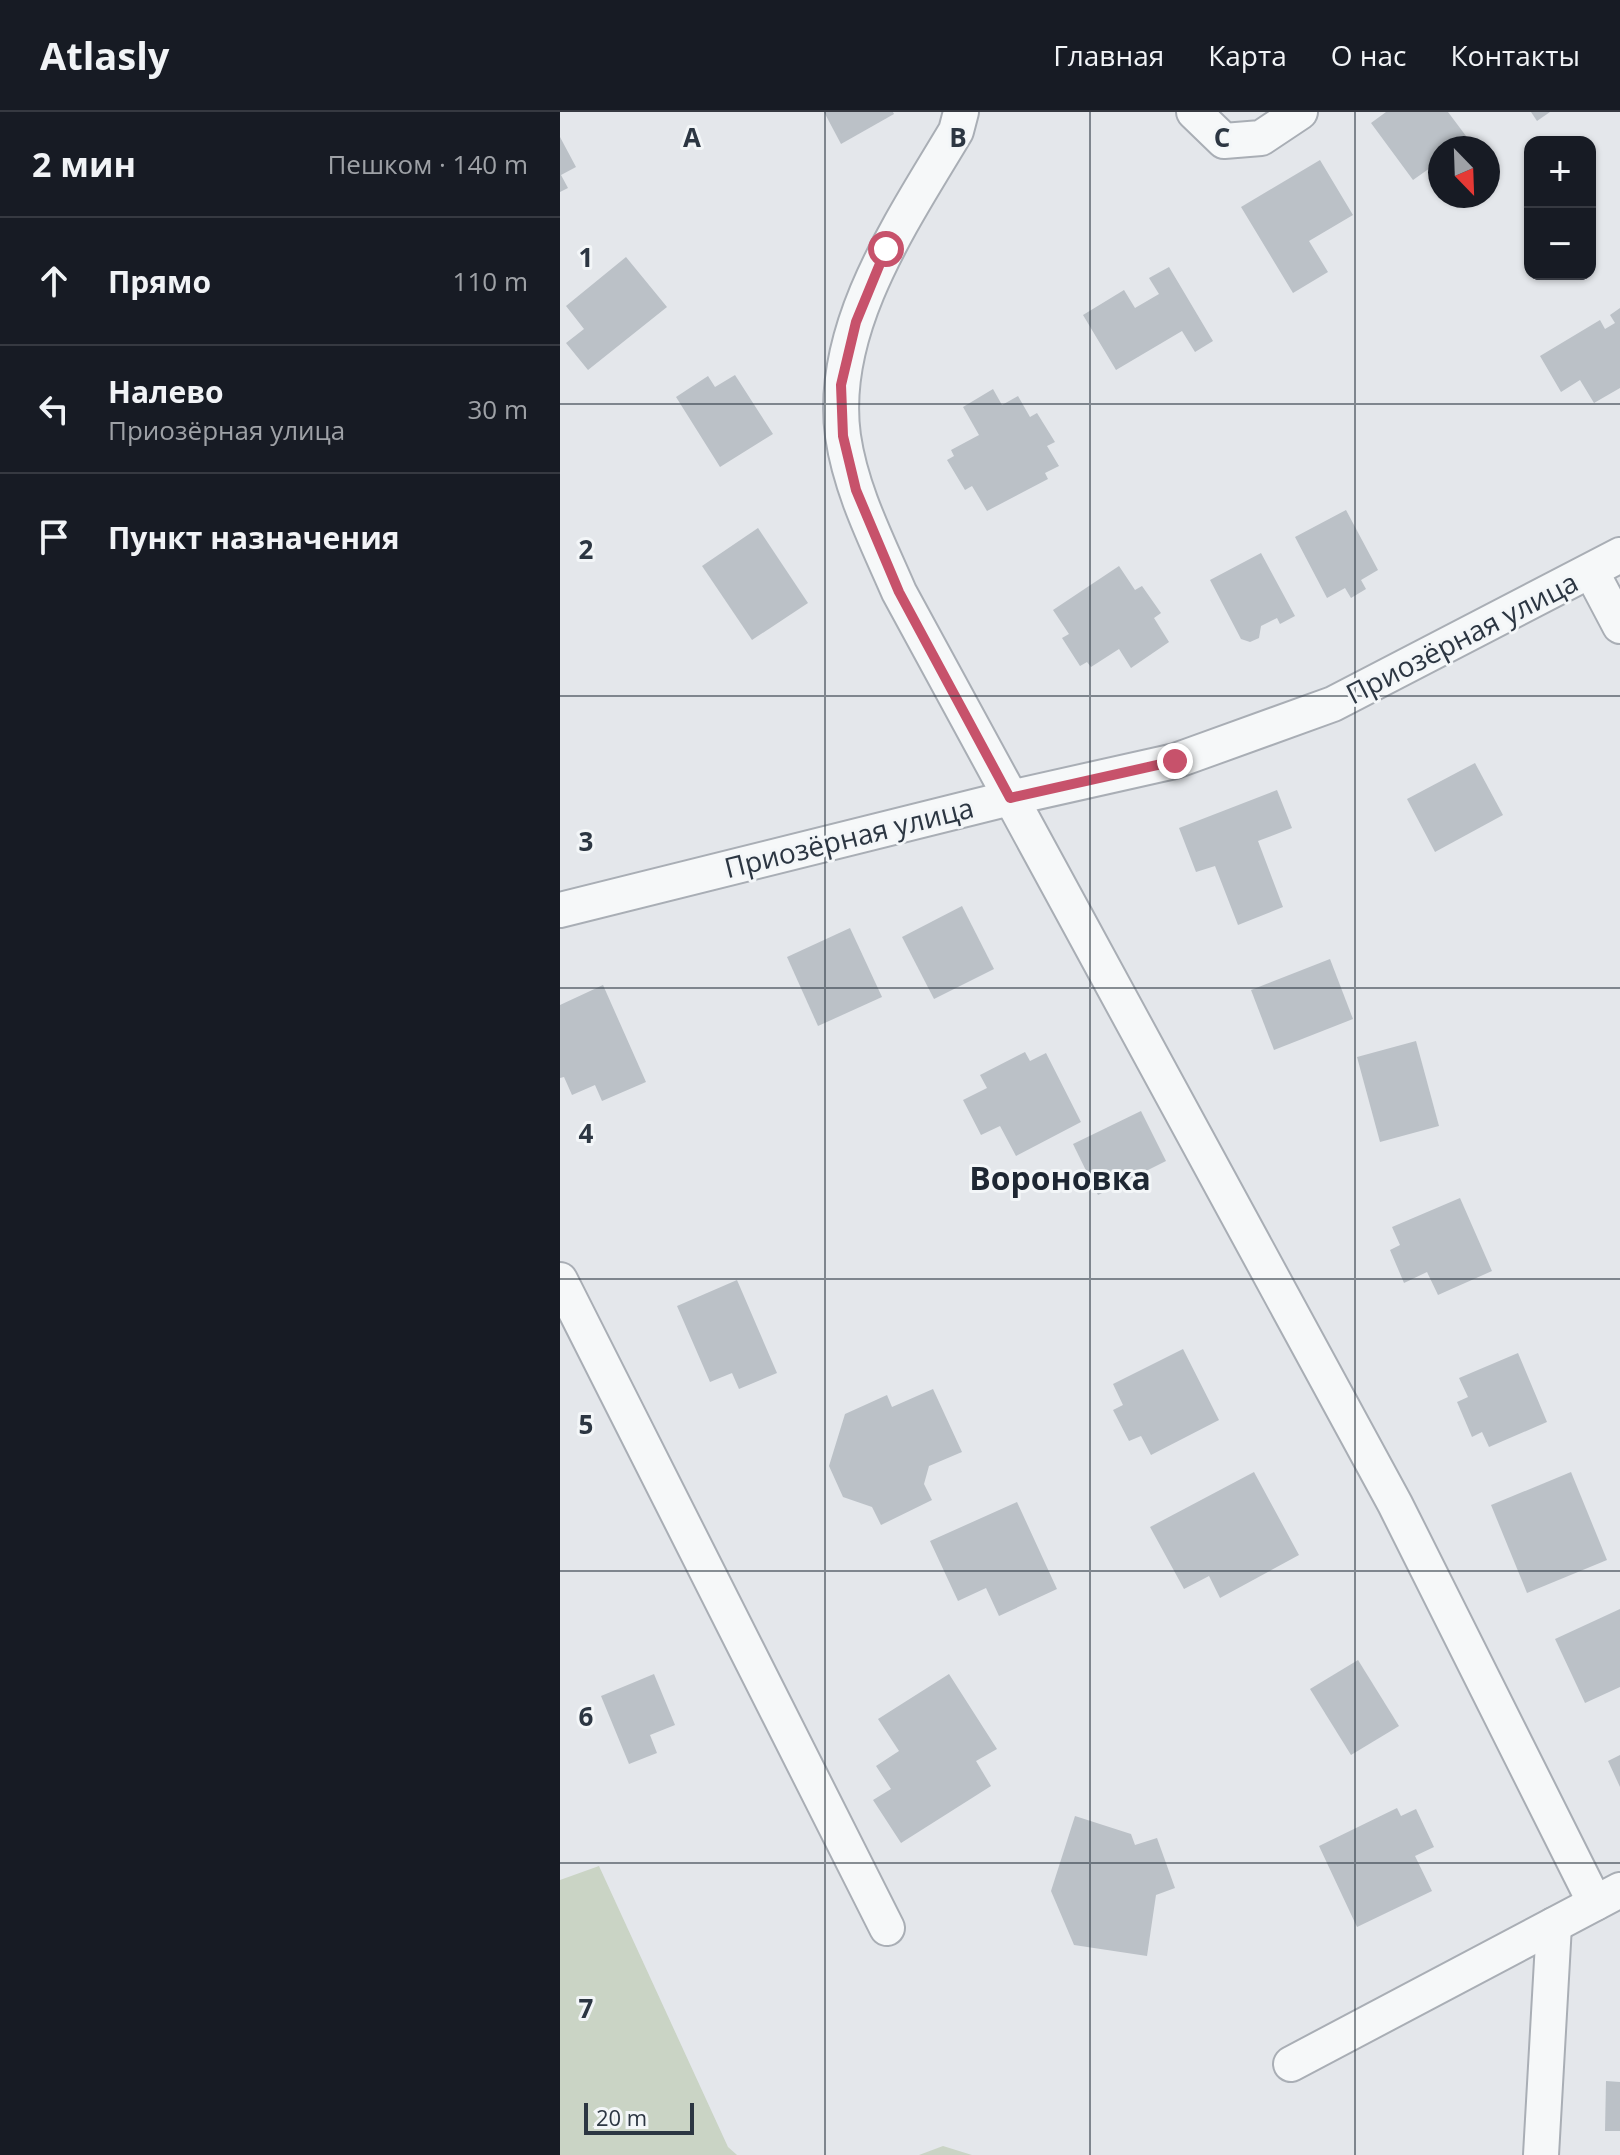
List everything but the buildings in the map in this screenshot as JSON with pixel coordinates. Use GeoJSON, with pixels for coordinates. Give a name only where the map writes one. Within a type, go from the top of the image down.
{"type":"FeatureCollection","features":[{"type":"Feature","properties":{"kind":"street"},"geometry":{"type":"LineString","coordinates":[[961,112],[956,131],[886,249],[856,322],[841,385],[843,436],[856,490],[899,592],[1607,1897],[1291,2064]]}},
{"type":"Feature","properties":{"kind":"street"},"geometry":{"type":"LineString","coordinates":[[1194,112],[1224,141],[1261,138],[1300,112]]}},
{"type":"Feature","properties":{"kind":"street"},"geometry":{"type":"LineString","coordinates":[[1605,563],[1620,626]]}},
{"type":"Feature","properties":{"kind":"street","name":"Приозёрная улица"},"geometry":{"type":"LineString","coordinates":[[560,910],[1010,798],[1175,761],[1333,704],[1605,563]]}},
{"type":"Feature","properties":{"kind":"street"},"geometry":{"type":"LineString","coordinates":[[560,1280],[887,1928]]}},
{"type":"Feature","properties":{"kind":"street"},"geometry":{"type":"LineString","coordinates":[[1541,2155],[1554,1925]]}},
{"type":"Feature","properties":{"kind":"green space"},"geometry":{"type":"Polygon","coordinates":[[[599,1866],[728,2147],[737,2155],[560,2155],[560,1880],[599,1866]]]}},
{"type":"Feature","properties":{"kind":"green space"},"geometry":{"type":"Polygon","coordinates":[[[943,2146],[972,2155],[919,2155],[943,2146]]]}},
{"type":"Feature","properties":{"kind":"district","name":"Вороновка"},"geometry":{"type":"Point","coordinates":[1060,1179]}},
{"type":"Feature","properties":{"kind":"route"},"geometry":{"type":"LineString","coordinates":[[886,249],[856,322],[841,385],[843,436],[856,490],[899,592],[1010,798],[1175,761]]}}]}
